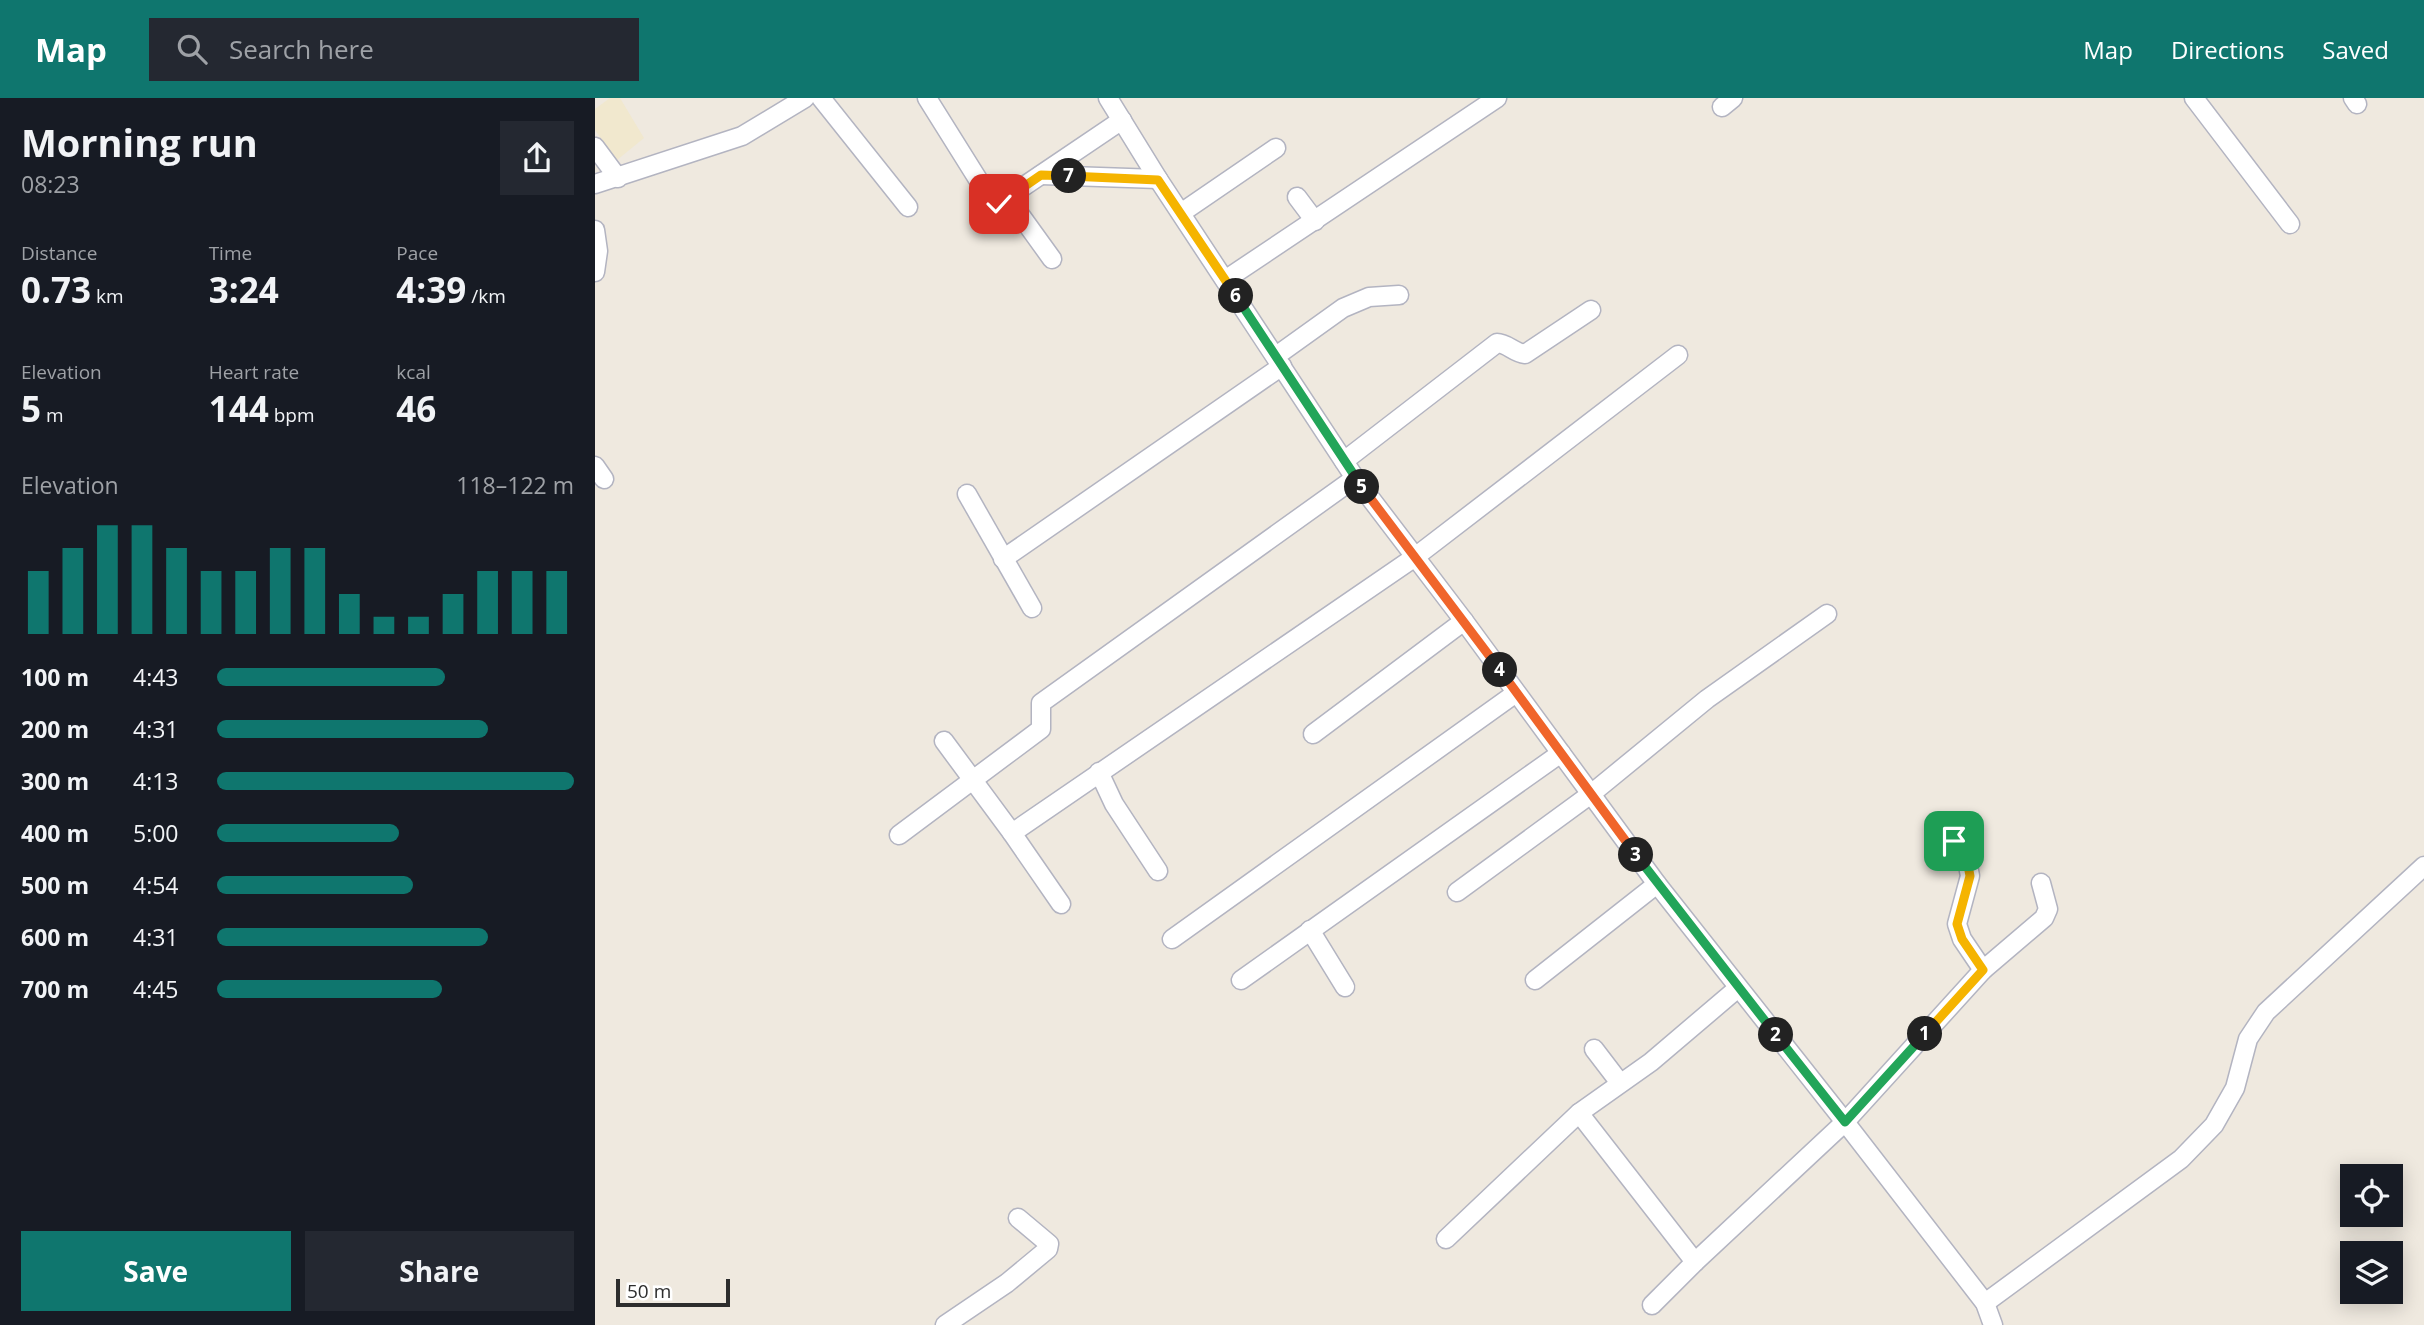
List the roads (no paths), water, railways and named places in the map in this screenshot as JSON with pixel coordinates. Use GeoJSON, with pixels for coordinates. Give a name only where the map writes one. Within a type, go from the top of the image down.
{"type":"FeatureCollection","features":[{"type":"Feature","properties":{"kind":"street"},"geometry":{"type":"LineString","coordinates":[[595,184],[742,136],[805,98]]}},
{"type":"Feature","properties":{"kind":"street"},"geometry":{"type":"LineString","coordinates":[[821,98],[908,207]]}},
{"type":"Feature","properties":{"kind":"street"},"geometry":{"type":"LineString","coordinates":[[927,98],[989,197],[999,204],[1122,120]]}},
{"type":"Feature","properties":{"kind":"street"},"geometry":{"type":"LineString","coordinates":[[1108,98],[1158,180],[1355,478],[1464,621],[1657,884],[1985,1303],[1993,1325]]}},
{"type":"Feature","properties":{"kind":"street"},"geometry":{"type":"LineString","coordinates":[[1225,280],[1315,221],[1470,105],[1497,98]]}},
{"type":"Feature","properties":{"kind":"street"},"geometry":{"type":"LineString","coordinates":[[2194,98],[2290,224]]}},
{"type":"Feature","properties":{"kind":"street"},"geometry":{"type":"LineString","coordinates":[[595,147],[618,178]]}},
{"type":"Feature","properties":{"kind":"street"},"geometry":{"type":"LineString","coordinates":[[1181,213],[1276,148]]}},
{"type":"Feature","properties":{"kind":"street"},"geometry":{"type":"LineString","coordinates":[[1041,175],[1158,180]]}},
{"type":"Feature","properties":{"kind":"street"},"geometry":{"type":"LineString","coordinates":[[1297,197],[1315,221]]}},
{"type":"Feature","properties":{"kind":"street"},"geometry":{"type":"LineString","coordinates":[[1008,198],[1052,259]]}},
{"type":"Feature","properties":{"kind":"street"},"geometry":{"type":"LineString","coordinates":[[595,230],[598,251],[595,272]]}},
{"type":"Feature","properties":{"kind":"street"},"geometry":{"type":"LineString","coordinates":[[1003,559],[1279,361],[1343,308],[1369,296],[1399,295]]}},
{"type":"Feature","properties":{"kind":"street"},"geometry":{"type":"LineString","coordinates":[[1344,461],[1497,343],[1525,354],[1591,310]]}},
{"type":"Feature","properties":{"kind":"street"},"geometry":{"type":"LineString","coordinates":[[1012,833],[1415,556],[1678,355]]}},
{"type":"Feature","properties":{"kind":"street"},"geometry":{"type":"LineString","coordinates":[[899,835],[1041,729],[1041,703],[1355,478]]}},
{"type":"Feature","properties":{"kind":"street"},"geometry":{"type":"LineString","coordinates":[[967,494],[1033,608]]}},
{"type":"Feature","properties":{"kind":"street"},"geometry":{"type":"LineString","coordinates":[[1457,892],[1591,794],[1707,699],[1827,614]]}},
{"type":"Feature","properties":{"kind":"street"},"geometry":{"type":"LineString","coordinates":[[1313,734],[1464,621]]}},
{"type":"Feature","properties":{"kind":"street"},"geometry":{"type":"LineString","coordinates":[[1172,939],[1517,693]]}},
{"type":"Feature","properties":{"kind":"street"},"geometry":{"type":"LineString","coordinates":[[944,741],[1061,904]]}},
{"type":"Feature","properties":{"kind":"street"},"geometry":{"type":"LineString","coordinates":[[1241,980],[1561,753]]}},
{"type":"Feature","properties":{"kind":"street"},"geometry":{"type":"LineString","coordinates":[[1099,772],[1114,804],[1158,871]]}},
{"type":"Feature","properties":{"kind":"street"},"geometry":{"type":"LineString","coordinates":[[1954,841],[1967,860],[1970,876],[1957,924],[1962,939],[1983,970]]}},
{"type":"Feature","properties":{"kind":"street"},"geometry":{"type":"LineString","coordinates":[[1985,1303],[2181,1159],[2214,1125],[2235,1088],[2248,1039],[2266,1012],[2424,866]]}},
{"type":"Feature","properties":{"kind":"street"},"geometry":{"type":"LineString","coordinates":[[1651,1305],[1845,1122],[1983,970],[2044,918],[2048,909],[2041,883]]}},
{"type":"Feature","properties":{"kind":"street"},"geometry":{"type":"LineString","coordinates":[[1535,980],[1657,884]]}},
{"type":"Feature","properties":{"kind":"street"},"geometry":{"type":"LineString","coordinates":[[1310,930],[1345,987]]}},
{"type":"Feature","properties":{"kind":"street"},"geometry":{"type":"LineString","coordinates":[[1446,1239],[1579,1113],[1651,1062],[1738,988]]}},
{"type":"Feature","properties":{"kind":"street"},"geometry":{"type":"LineString","coordinates":[[1594,1049],[1620,1083]]}},
{"type":"Feature","properties":{"kind":"street"},"geometry":{"type":"LineString","coordinates":[[1579,1113],[1695,1262]]}},
{"type":"Feature","properties":{"kind":"street"},"geometry":{"type":"LineString","coordinates":[[944,1325],[1007,1283],[1048,1249],[1049,1244],[1017,1218]]}}]}
